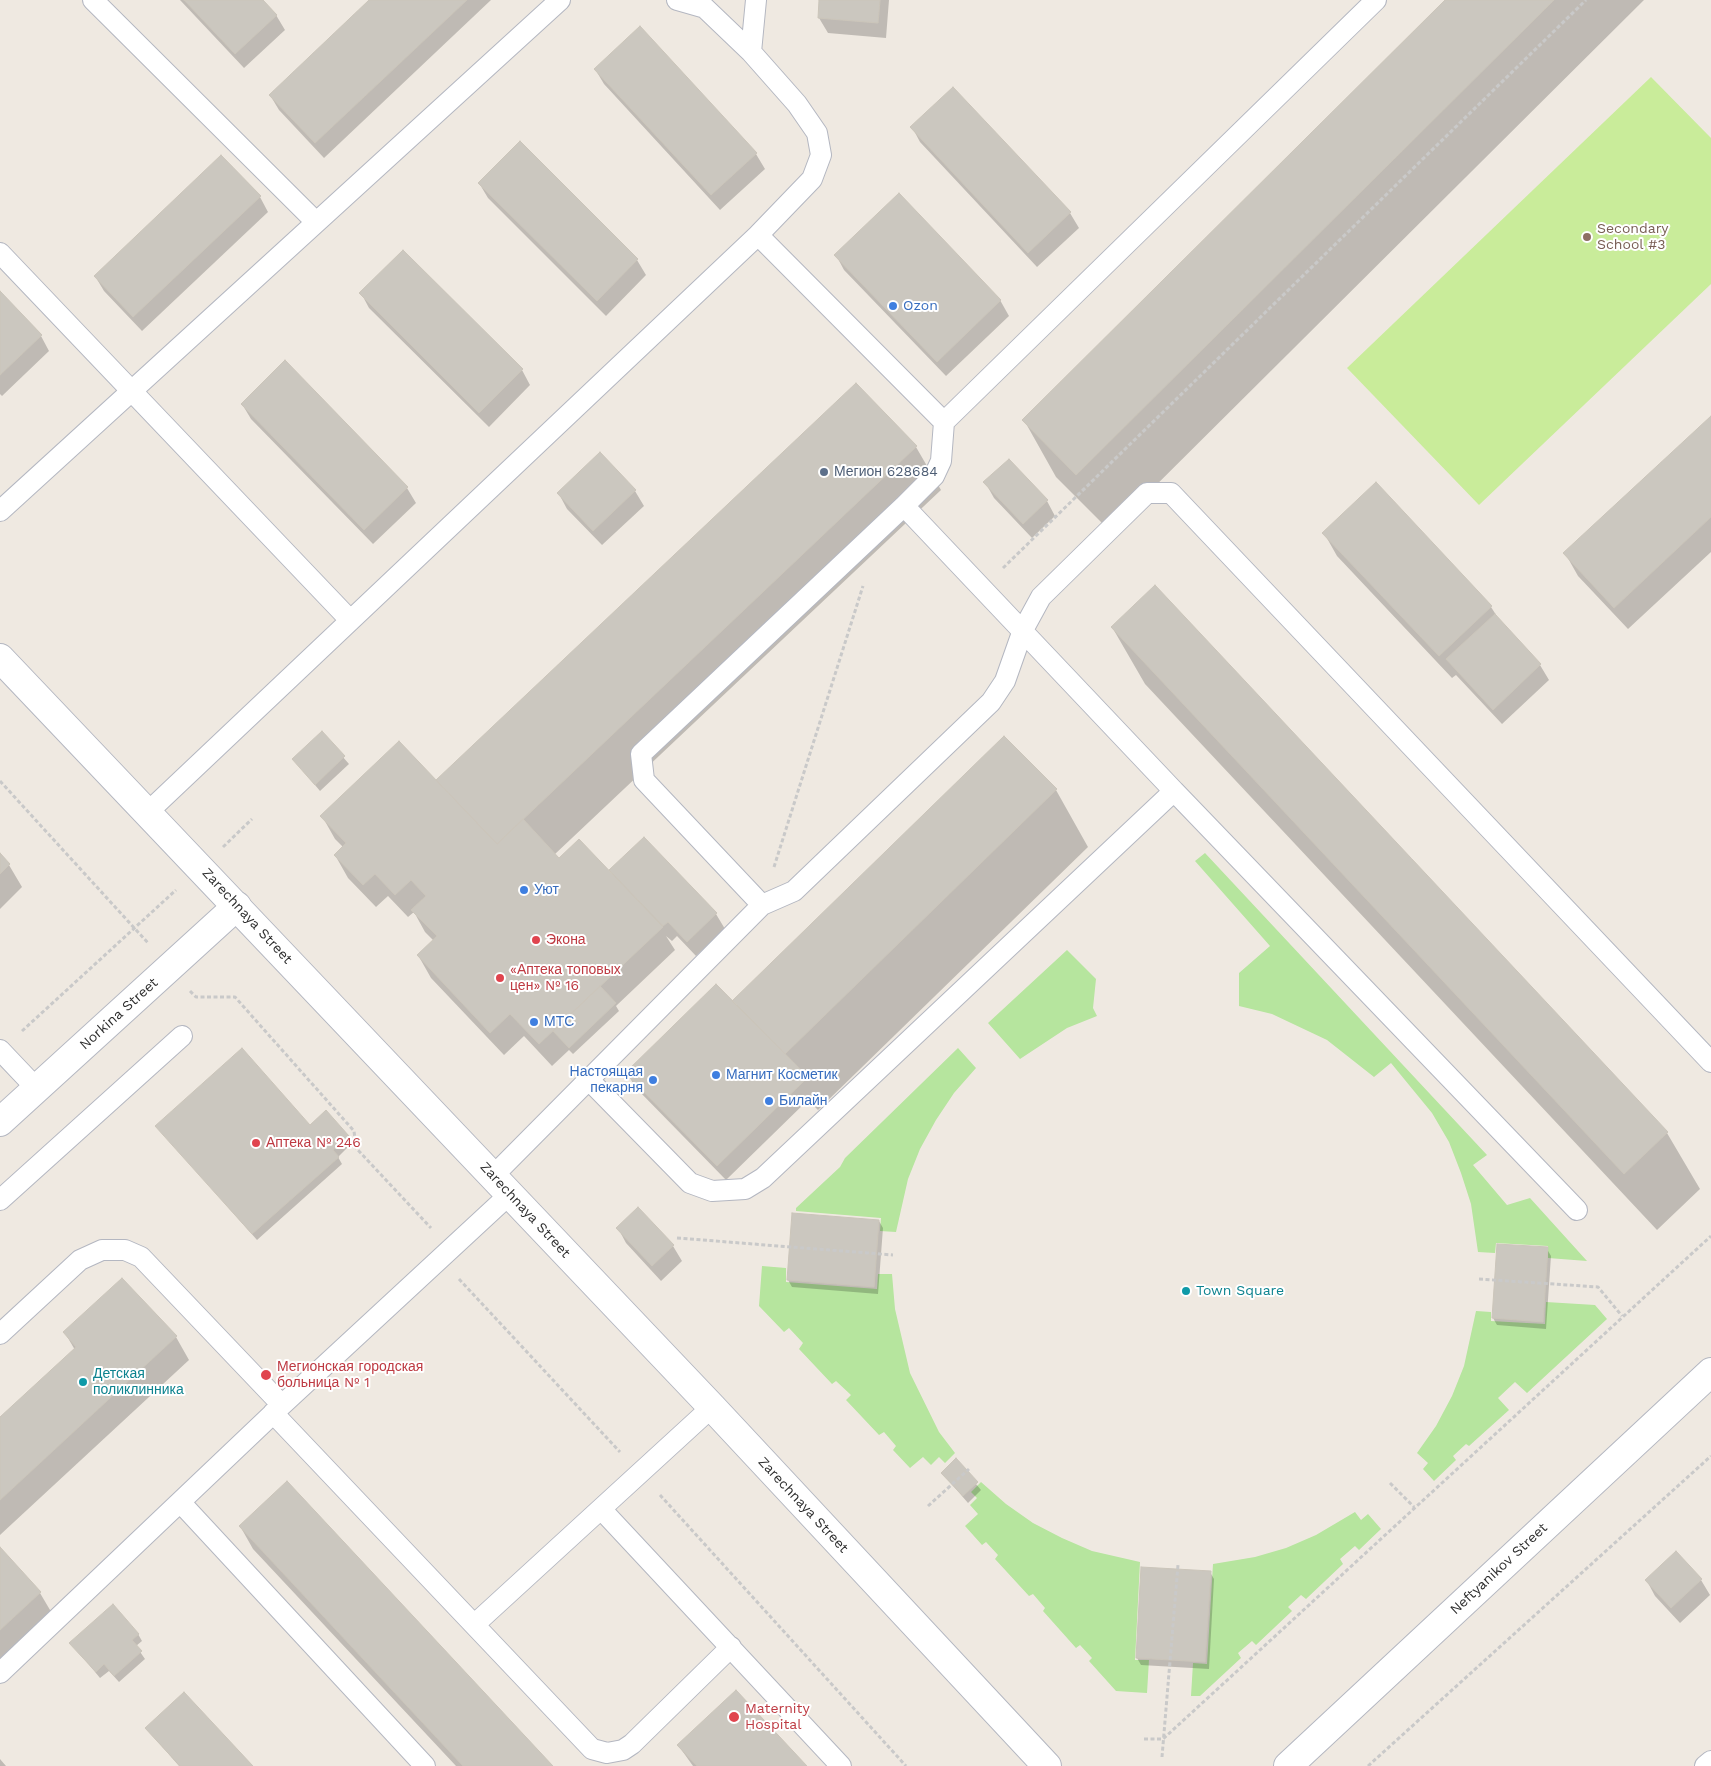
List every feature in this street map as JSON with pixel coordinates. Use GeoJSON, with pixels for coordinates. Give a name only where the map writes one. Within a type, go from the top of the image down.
{"type":"FeatureCollection","features":[{"type":"Feature","properties":{"kind":"main road","name":"Zarechnaya Street"},"geometry":{"type":"LineString","coordinates":[[0,658],[712,1407],[1047,1766]]}},
{"type":"Feature","properties":{"kind":"main road","name":"Norkina Street"},"geometry":{"type":"LineString","coordinates":[[0,1122],[237,906]]}},
{"type":"Feature","properties":{"kind":"main road","name":"Neftyanikov Street"},"geometry":{"type":"LineString","coordinates":[[1288,1766],[1711,1372]]}},
{"type":"Feature","properties":{"kind":"lane"},"geometry":{"type":"LineString","coordinates":[[93,0],[316,222]]}},
{"type":"Feature","properties":{"kind":"lane"},"geometry":{"type":"LineString","coordinates":[[0,511],[560,0]]}},
{"type":"Feature","properties":{"kind":"lane"},"geometry":{"type":"LineString","coordinates":[[148,812],[758,235],[812,179],[821,155],[817,133],[802,111],[751,52],[705,8],[677,0]]}},
{"type":"Feature","properties":{"kind":"lane"},"geometry":{"type":"LineString","coordinates":[[751,52],[756,0]]}},
{"type":"Feature","properties":{"kind":"lane"},"geometry":{"type":"LineString","coordinates":[[762,905],[644,780],[641,754],[934,476],[941,461],[944,422],[1376,0]]}},
{"type":"Feature","properties":{"kind":"lane"},"geometry":{"type":"LineString","coordinates":[[758,235],[944,422]]}},
{"type":"Feature","properties":{"kind":"lane"},"geometry":{"type":"LineString","coordinates":[[0,253],[350,620]]}},
{"type":"Feature","properties":{"kind":"lane"},"geometry":{"type":"LineString","coordinates":[[0,1673],[181,1503],[277,1409],[444,1256],[589,1080],[762,905],[794,891],[991,702],[1005,681],[1023,630],[1041,597],[1147,493],[1171,493],[1711,1062]]}},
{"type":"Feature","properties":{"kind":"lane"},"geometry":{"type":"LineString","coordinates":[[904,506],[1174,791],[1577,1210]]}},
{"type":"Feature","properties":{"kind":"lane"},"geometry":{"type":"LineString","coordinates":[[589,1080],[690,1183],[712,1191],[744,1189],[763,1178],[1174,791]]}},
{"type":"Feature","properties":{"kind":"lane"},"geometry":{"type":"LineString","coordinates":[[0,1200],[182,1036]]}},
{"type":"Feature","properties":{"kind":"lane"},"geometry":{"type":"LineString","coordinates":[[1,1050],[37,1089]]}},
{"type":"Feature","properties":{"kind":"lane"},"geometry":{"type":"LineString","coordinates":[[0,1334],[80,1260],[102,1250],[125,1250],[141,1257],[277,1409],[592,1749],[607,1753],[623,1750],[632,1744],[731,1647]]}},
{"type":"Feature","properties":{"kind":"lane"},"geometry":{"type":"LineString","coordinates":[[475,1624],[712,1407]]}},
{"type":"Feature","properties":{"kind":"lane"},"geometry":{"type":"LineString","coordinates":[[181,1503],[425,1766]]}},
{"type":"Feature","properties":{"kind":"lane"},"geometry":{"type":"LineString","coordinates":[[601,1509],[841,1766]]}},
{"type":"Feature","properties":{"kind":"lane"},"geometry":{"type":"LineString","coordinates":[[1705,1766],[1711,1761]]}},
{"type":"Feature","properties":{"kind":"path"},"geometry":{"type":"LineString","coordinates":[[982,588],[1586,0]]}},
{"type":"Feature","properties":{"kind":"path"},"geometry":{"type":"LineString","coordinates":[[762,905],[864,583]]}},
{"type":"Feature","properties":{"kind":"path"},"geometry":{"type":"LineString","coordinates":[[0,781],[196,997],[235,997],[354,1131],[356,1148],[430,1226],[451,1270],[906,1766]]}},
{"type":"Feature","properties":{"kind":"path"},"geometry":{"type":"LineString","coordinates":[[1,1050],[134,928]]}},
{"type":"Feature","properties":{"kind":"path"},"geometry":{"type":"LineString","coordinates":[[1144,1739],[1163,1739],[1711,1236]]}},
{"type":"Feature","properties":{"kind":"path"},"geometry":{"type":"LineString","coordinates":[[676,1238],[893,1255]]}},
{"type":"Feature","properties":{"kind":"path"},"geometry":{"type":"LineString","coordinates":[[1479,1280],[1598,1287],[1622,1316]]}},
{"type":"Feature","properties":{"kind":"path"},"geometry":{"type":"LineString","coordinates":[[1368,1766],[1711,1456]]}},
{"type":"Feature","properties":{"kind":"path"},"geometry":{"type":"LineString","coordinates":[[928,1506],[969,1469]]}},
{"type":"Feature","properties":{"kind":"path"},"geometry":{"type":"LineString","coordinates":[[1390,1483],[1414,1507]]}},
{"type":"Feature","properties":{"kind":"path"},"geometry":{"type":"LineString","coordinates":[[1162,1757],[1178,1565]]}},
{"type":"Feature","properties":{"kind":"green space"},"geometry":{"type":"Polygon","coordinates":[[[1651,77],[1711,138],[1711,284],[1479,505],[1347,368],[1651,77]]]}},
{"type":"Feature","properties":{"kind":"green space"},"geometry":{"type":"Polygon","coordinates":[[[1205,853],[1487,1155],[1473,1165],[1507,1205],[1530,1198],[1587,1261],[1548,1258],[1548,1246],[1496,1243],[1495,1253],[1478,1252],[1471,1204],[1449,1142],[1432,1113],[1391,1063],[1374,1077],[1327,1040],[1272,1014],[1239,1006],[1239,973],[1270,946],[1195,861],[1205,853]]]}},
{"type":"Feature","properties":{"kind":"green space"},"geometry":{"type":"Polygon","coordinates":[[[1067,950],[1096,979],[1093,1008],[1097,1016],[1067,1028],[1020,1059],[988,1023],[1067,950]]]}},
{"type":"Feature","properties":{"kind":"green space"},"geometry":{"type":"Polygon","coordinates":[[[958,1048],[976,1068],[954,1093],[920,1149],[908,1179],[896,1232],[880,1231],[881,1218],[796,1211],[796,1208],[840,1167],[845,1158],[958,1048]]]}},
{"type":"Feature","properties":{"kind":"green space"},"geometry":{"type":"Polygon","coordinates":[[[762,1266],[786,1268],[786,1282],[877,1289],[878,1274],[892,1274],[895,1309],[910,1373],[939,1432],[955,1453],[945,1463],[939,1457],[931,1465],[923,1457],[910,1468],[893,1450],[896,1446],[884,1432],[879,1435],[846,1400],[851,1395],[836,1381],[832,1384],[799,1349],[803,1343],[789,1328],[784,1332],[759,1306],[762,1266]]]}},
{"type":"Feature","properties":{"kind":"green space"},"geometry":{"type":"Polygon","coordinates":[[[1546,1302],[1595,1305],[1607,1319],[1527,1393],[1515,1382],[1498,1398],[1509,1410],[1469,1446],[1466,1444],[1453,1456],[1456,1460],[1434,1481],[1423,1469],[1428,1463],[1417,1453],[1436,1426],[1452,1396],[1464,1366],[1476,1311],[1491,1312],[1491,1321],[1545,1324],[1546,1302]]]}},
{"type":"Feature","properties":{"kind":"green space"},"geometry":{"type":"Polygon","coordinates":[[[981,1482],[1006,1504],[1033,1523],[1062,1538],[1092,1551],[1140,1562],[1135,1660],[1149,1660],[1147,1693],[1116,1691],[1089,1661],[1092,1658],[1080,1645],[1076,1648],[1043,1611],[1045,1608],[1033,1594],[1029,1596],[995,1559],[998,1555],[986,1542],[982,1545],[965,1526],[978,1514],[970,1505],[977,1498],[971,1492],[981,1482]]]}},
{"type":"Feature","properties":{"kind":"green space"},"geometry":{"type":"Polygon","coordinates":[[[1355,1512],[1361,1520],[1368,1514],[1381,1529],[1359,1550],[1355,1546],[1340,1559],[1343,1564],[1306,1599],[1301,1595],[1288,1607],[1292,1611],[1256,1645],[1252,1641],[1238,1653],[1241,1658],[1200,1696],[1191,1696],[1193,1663],[1207,1664],[1213,1564],[1255,1557],[1286,1548],[1316,1535],[1355,1512]]]}},
{"type":"Feature","properties":{"kind":"building"},"geometry":{"type":"Polygon","coordinates":[[[184,0],[263,0],[277,15],[235,54],[184,0]]]}},
{"type":"Feature","properties":{"kind":"building"},"geometry":{"type":"Polygon","coordinates":[[[369,0],[467,0],[315,143],[269,95],[369,0]]]}},
{"type":"Feature","properties":{"kind":"building"},"geometry":{"type":"Polygon","coordinates":[[[819,0],[880,0],[878,23],[818,18],[819,0]]]}},
{"type":"Feature","properties":{"kind":"building"},"geometry":{"type":"Polygon","coordinates":[[[1445,0],[1554,0],[1076,475],[1022,420],[1445,0]]]}},
{"type":"Feature","properties":{"kind":"building"},"geometry":{"type":"Polygon","coordinates":[[[640,26],[757,153],[711,195],[594,69],[640,26]]]}},
{"type":"Feature","properties":{"kind":"building"},"geometry":{"type":"Polygon","coordinates":[[[953,87],[1071,212],[1028,253],[910,127],[953,87]]]}},
{"type":"Feature","properties":{"kind":"building"},"geometry":{"type":"Polygon","coordinates":[[[520,141],[638,259],[597,301],[478,183],[520,141]]]}},
{"type":"Feature","properties":{"kind":"building"},"geometry":{"type":"Polygon","coordinates":[[[221,155],[261,196],[133,317],[94,276],[221,155]]]}},
{"type":"Feature","properties":{"kind":"building"},"geometry":{"type":"Polygon","coordinates":[[[899,193],[1001,300],[937,362],[834,255],[899,193]]]}},
{"type":"Feature","properties":{"kind":"building"},"geometry":{"type":"Polygon","coordinates":[[[403,250],[523,369],[479,413],[359,293],[403,250]]]}},
{"type":"Feature","properties":{"kind":"building"},"geometry":{"type":"Polygon","coordinates":[[[0,291],[42,335],[0,375],[0,291]]]}},
{"type":"Feature","properties":{"kind":"building"},"geometry":{"type":"Polygon","coordinates":[[[285,360],[408,487],[364,530],[241,404],[285,360]]]}},
{"type":"Feature","properties":{"kind":"building"},"geometry":{"type":"Polygon","coordinates":[[[856,383],[917,446],[497,844],[436,780],[856,383]]]}},
{"type":"Feature","properties":{"kind":"building"},"geometry":{"type":"Polygon","coordinates":[[[1711,416],[1711,517],[1614,608],[1563,553],[1711,416]]]}},
{"type":"Feature","properties":{"kind":"building"},"geometry":{"type":"Polygon","coordinates":[[[600,452],[636,490],[593,531],[557,493],[600,452]]]}},
{"type":"Feature","properties":{"kind":"building"},"geometry":{"type":"Polygon","coordinates":[[[1009,459],[1048,500],[1023,524],[983,482],[1009,459]]]}},
{"type":"Feature","properties":{"kind":"building"},"geometry":{"type":"Polygon","coordinates":[[[1376,482],[1492,606],[1439,656],[1322,533],[1376,482]]]}},
{"type":"Feature","properties":{"kind":"building"},"geometry":{"type":"Polygon","coordinates":[[[1155,585],[1668,1132],[1624,1174],[1111,627],[1155,585]]]}},
{"type":"Feature","properties":{"kind":"building"},"geometry":{"type":"Polygon","coordinates":[[[1495,614],[1541,664],[1493,710],[1446,659],[1495,614]]]}},
{"type":"Feature","properties":{"kind":"building"},"geometry":{"type":"Polygon","coordinates":[[[322,731],[345,756],[315,785],[292,759],[322,731]]]}},
{"type":"Feature","properties":{"kind":"building"},"geometry":{"type":"Polygon","coordinates":[[[1004,736],[1057,789],[785,1054],[732,1001],[1004,736]]]}},
{"type":"Feature","properties":{"kind":"building","name":"Уют"},"geometry":{"type":"Polygon","coordinates":[[[399,741],[497,844],[523,819],[559,858],[579,839],[663,927],[539,1044],[510,1014],[490,1033],[417,955],[437,936],[411,910],[426,896],[411,880],[395,895],[375,874],[363,885],[334,855],[346,843],[320,816],[399,741]]]}},
{"type":"Feature","properties":{"kind":"building"},"geometry":{"type":"Polygon","coordinates":[[[644,837],[717,913],[687,942],[668,922],[663,926],[609,870],[644,837]]]}},
{"type":"Feature","properties":{"kind":"building"},"geometry":{"type":"Polygon","coordinates":[[[0,853],[10,864],[0,874],[0,853]]]}},
{"type":"Feature","properties":{"kind":"building","name":"Магнит Косметик"},"geometry":{"type":"Polygon","coordinates":[[[716,984],[808,1077],[717,1166],[625,1073],[716,984]]]}},
{"type":"Feature","properties":{"kind":"building"},"geometry":{"type":"Polygon","coordinates":[[[600,986],[616,1003],[569,1048],[553,1031],[600,986]]]}},
{"type":"Feature","properties":{"kind":"building","name":"Аптека № 246"},"geometry":{"type":"Polygon","coordinates":[[[242,1048],[310,1125],[326,1110],[349,1136],[333,1150],[339,1157],[252,1234],[155,1126],[242,1048]]]}},
{"type":"Feature","properties":{"kind":"building"},"geometry":{"type":"Polygon","coordinates":[[[638,1207],[674,1245],[652,1266],[616,1228],[638,1207]]]}},
{"type":"Feature","properties":{"kind":"building"},"geometry":{"type":"Polygon","coordinates":[[[792,1213],[879,1220],[874,1287],[787,1280],[792,1213]]]}},
{"type":"Feature","properties":{"kind":"building"},"geometry":{"type":"Polygon","coordinates":[[[1497,1244],[1548,1247],[1543,1322],[1492,1318],[1497,1244]]]}},
{"type":"Feature","properties":{"kind":"building","name":"Детская поликлинника"},"geometry":{"type":"Polygon","coordinates":[[[122,1278],[177,1336],[0,1500],[0,1417],[76,1347],[63,1332],[122,1278]]]}},
{"type":"Feature","properties":{"kind":"building"},"geometry":{"type":"Polygon","coordinates":[[[956,1458],[978,1482],[963,1496],[941,1473],[956,1458]]]}},
{"type":"Feature","properties":{"kind":"building"},"geometry":{"type":"Polygon","coordinates":[[[287,1481],[553,1766],[463,1766],[239,1526],[287,1481]]]}},
{"type":"Feature","properties":{"kind":"building"},"geometry":{"type":"Polygon","coordinates":[[[0,1547],[41,1592],[0,1630],[0,1547]]]}},
{"type":"Feature","properties":{"kind":"building"},"geometry":{"type":"Polygon","coordinates":[[[1676,1551],[1702,1579],[1671,1608],[1645,1580],[1676,1551]]]}},
{"type":"Feature","properties":{"kind":"building"},"geometry":{"type":"Polygon","coordinates":[[[1141,1567],[1211,1571],[1205,1662],[1136,1658],[1141,1567]]]}},
{"type":"Feature","properties":{"kind":"building"},"geometry":{"type":"Polygon","coordinates":[[[113,1604],[139,1634],[132,1640],[142,1651],[114,1676],[104,1664],[96,1672],[69,1643],[113,1604]]]}},
{"type":"Feature","properties":{"kind":"building","name":"Maternity Hospital"},"geometry":{"type":"Polygon","coordinates":[[[736,1690],[807,1766],[697,1766],[677,1745],[736,1690]]]}},
{"type":"Feature","properties":{"kind":"building"},"geometry":{"type":"Polygon","coordinates":[[[184,1692],[253,1766],[180,1766],[145,1728],[184,1692]]]}},
{"type":"Feature","properties":{"kind":"place","name":"Secondary School #3"},"geometry":{"type":"Point","coordinates":[1587,237]}},
{"type":"Feature","properties":{"kind":"place","name":"Ozon"},"geometry":{"type":"Point","coordinates":[893,306]}},
{"type":"Feature","properties":{"kind":"place","name":"Мегион 628684"},"geometry":{"type":"Point","coordinates":[824,472]}},
{"type":"Feature","properties":{"kind":"place","name":"Уют"},"geometry":{"type":"Point","coordinates":[524,890]}},
{"type":"Feature","properties":{"kind":"place","name":"Экона"},"geometry":{"type":"Point","coordinates":[536,940]}},
{"type":"Feature","properties":{"kind":"place","name":"«Аптека топовых цен» № 16"},"geometry":{"type":"Point","coordinates":[500,978]}},
{"type":"Feature","properties":{"kind":"place","name":"МТС"},"geometry":{"type":"Point","coordinates":[534,1022]}},
{"type":"Feature","properties":{"kind":"place","name":"Магнит Косметик"},"geometry":{"type":"Point","coordinates":[716,1075]}},
{"type":"Feature","properties":{"kind":"place","name":"Настоящая пекарня"},"geometry":{"type":"Point","coordinates":[653,1080]}},
{"type":"Feature","properties":{"kind":"place","name":"Билайн"},"geometry":{"type":"Point","coordinates":[769,1101]}},
{"type":"Feature","properties":{"kind":"place","name":"Аптека № 246"},"geometry":{"type":"Point","coordinates":[256,1143]}},
{"type":"Feature","properties":{"kind":"place","name":"Town Square"},"geometry":{"type":"Point","coordinates":[1186,1291]}},
{"type":"Feature","properties":{"kind":"place","name":"Мегионская городская больница № 1"},"geometry":{"type":"Point","coordinates":[266,1375]}},
{"type":"Feature","properties":{"kind":"place","name":"Детская поликлинника"},"geometry":{"type":"Point","coordinates":[83,1382]}},
{"type":"Feature","properties":{"kind":"place","name":"Maternity Hospital"},"geometry":{"type":"Point","coordinates":[734,1717]}}]}
